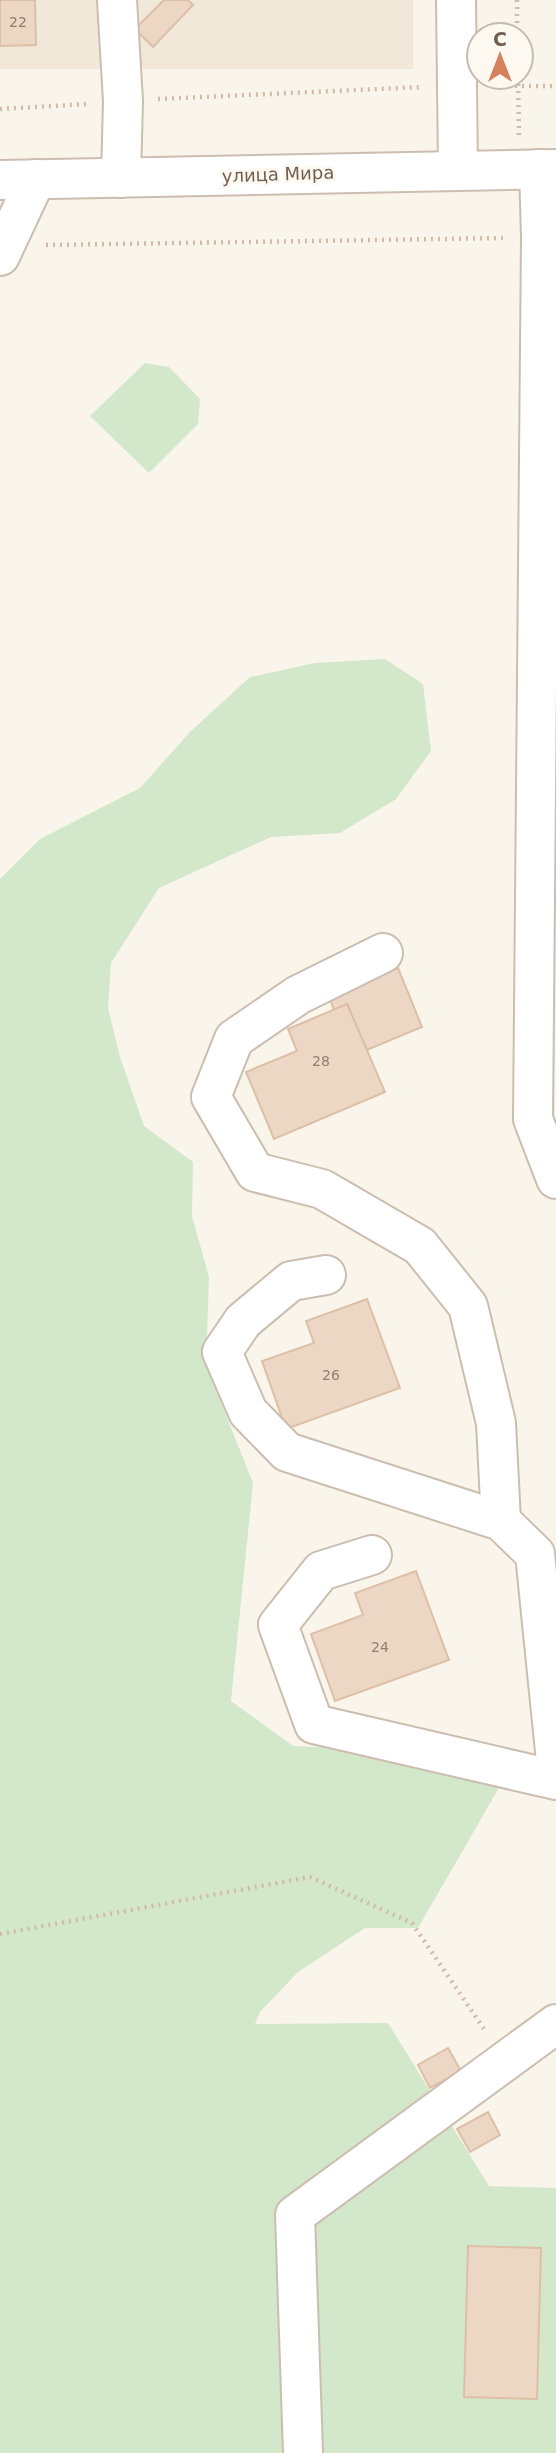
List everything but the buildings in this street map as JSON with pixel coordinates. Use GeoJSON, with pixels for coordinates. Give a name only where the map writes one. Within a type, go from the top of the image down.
{"type":"FeatureCollection","features":[{"type":"Feature","properties":{"kind":"street"},"geometry":{"type":"LineString","coordinates":[[117,0],[123,101],[121,178]]}},
{"type":"Feature","properties":{"kind":"street"},"geometry":{"type":"LineString","coordinates":[[456,0],[458,169]]}},
{"type":"Feature","properties":{"kind":"street"},"geometry":{"type":"LineString","coordinates":[[547,169],[541,237],[533,1119],[556,1179]]}},
{"type":"Feature","properties":{"kind":"street","name":"улица Мира"},"geometry":{"type":"LineString","coordinates":[[18,180],[547,169]]}},
{"type":"Feature","properties":{"kind":"street"},"geometry":{"type":"LineString","coordinates":[[4,251],[18,180]]}},
{"type":"Feature","properties":{"kind":"street"},"geometry":{"type":"LineString","coordinates":[[383,953],[298,995],[234,1039],[211,1097],[256,1172],[323,1189],[420,1246],[468,1306],[496,1423],[501,1521]]}},
{"type":"Feature","properties":{"kind":"street"},"geometry":{"type":"LineString","coordinates":[[326,1275],[291,1281],[243,1321],[222,1352],[248,1412],[287,1452],[501,1521],[535,1554],[556,1760]]}},
{"type":"Feature","properties":{"kind":"street"},"geometry":{"type":"LineString","coordinates":[[372,1555],[321,1571],[278,1625],[314,1724],[556,1780]]}},
{"type":"Feature","properties":{"kind":"street"},"geometry":{"type":"LineString","coordinates":[[303,2453],[295,2215],[556,2024]]}},
{"type":"Feature","properties":{"kind":"path"},"geometry":{"type":"LineString","coordinates":[[517,0],[517,21]]}},
{"type":"Feature","properties":{"kind":"path"},"geometry":{"type":"LineString","coordinates":[[0,109],[458,85],[556,86]]}},
{"type":"Feature","properties":{"kind":"path"},"geometry":{"type":"LineString","coordinates":[[4,251],[541,237]]}},
{"type":"Feature","properties":{"kind":"path"},"geometry":{"type":"LineString","coordinates":[[0,1934],[310,1877],[412,1923],[506,2062]]}},
{"type":"Feature","properties":{"kind":"shaded area"},"geometry":{"type":"Polygon","coordinates":[[[0,0],[413,0],[413,69],[0,69],[0,0]]]}},
{"type":"Feature","properties":{"kind":"green space"},"geometry":{"type":"Polygon","coordinates":[[[145,363],[169,367],[200,399],[198,424],[149,473],[90,416],[145,363]]]}},
{"type":"Feature","properties":{"kind":"green space"},"geometry":{"type":"Polygon","coordinates":[[[385,659],[423,684],[431,751],[396,799],[340,833],[271,837],[159,888],[111,963],[108,1008],[120,1057],[144,1126],[193,1162],[192,1216],[209,1277],[206,1365],[253,1483],[231,1701],[293,1746],[518,1755],[418,1928],[365,1928],[298,1972],[260,2012],[255,2024],[388,2023],[489,2186],[556,2188],[556,2453],[0,2453],[0,879],[40,839],[140,788],[191,731],[250,677],[315,663],[385,659]]]}}]}
